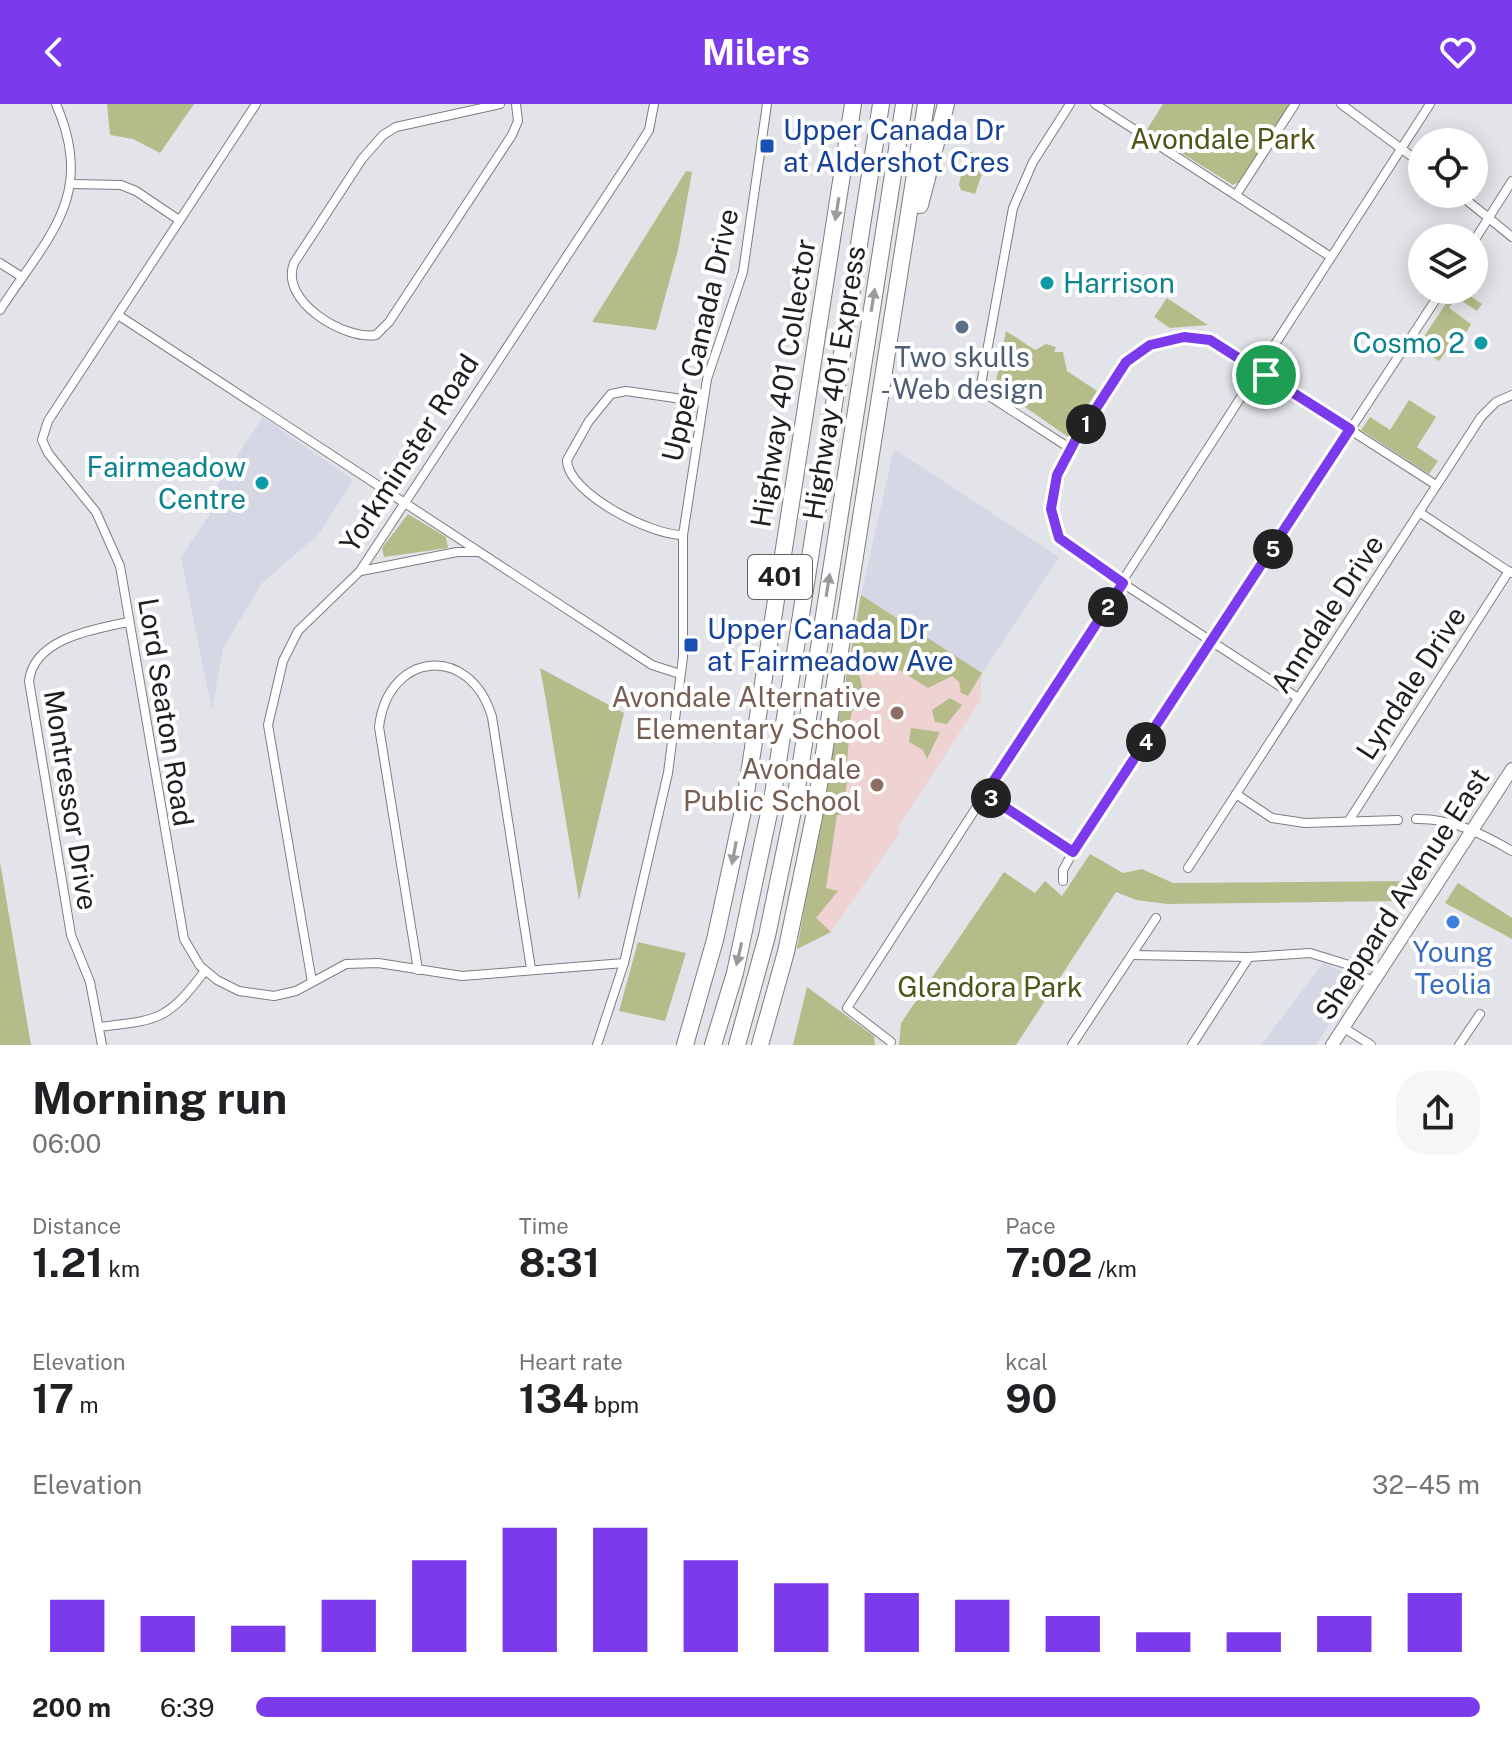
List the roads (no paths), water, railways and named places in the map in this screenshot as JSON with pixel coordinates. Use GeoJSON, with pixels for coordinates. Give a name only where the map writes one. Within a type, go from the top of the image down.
{"type":"FeatureCollection","features":[{"type":"Feature","properties":{"kind":"highway","name":"Highway 401 Collector"},"geometry":{"type":"LineString","coordinates":[[685,1045],[715,940],[744,806],[853,104]]}},
{"type":"Feature","properties":{"kind":"highway","name":"Highway 401 Express"},"geometry":{"type":"LineString","coordinates":[[713,1045],[735,973],[773,794],[881,104]]}},
{"type":"Feature","properties":{"kind":"highway","name":"Highway 401 Express"},"geometry":{"type":"LineString","coordinates":[[737,1045],[773,909],[795,801],[904,104]]}},
{"type":"Feature","properties":{"kind":"highway","name":"401"},"geometry":{"type":"LineString","coordinates":[[760,1045],[807,851],[926,104]]}},
{"type":"Feature","properties":{"kind":"highway"},"geometry":{"type":"LineString","coordinates":[[865,493],[878,452],[910,257],[943,112]]}},
{"type":"Feature","properties":{"kind":"main road","name":"Sheppard Avenue East"},"geometry":{"type":"LineString","coordinates":[[1332,1045],[1512,769]]}},
{"type":"Feature","properties":{"kind":"street"},"geometry":{"type":"LineString","coordinates":[[0,310],[63,211],[73,184],[71,143],[56,104]]}},
{"type":"Feature","properties":{"kind":"street","name":"Lord Seaton Road"},"geometry":{"type":"LineString","coordinates":[[204,972],[189,949],[179,924],[120,566],[99,518],[48,453],[42,440],[48,421],[256,104]]}},
{"type":"Feature","properties":{"kind":"street"},"geometry":{"type":"LineString","coordinates":[[500,104],[396,127],[375,141],[294,263],[289,274],[291,285],[300,300],[350,334],[376,335],[389,322],[512,135],[518,121],[516,104]]}},
{"type":"Feature","properties":{"kind":"street","name":"Yorkminster Road"},"geometry":{"type":"LineString","coordinates":[[312,982],[268,725],[283,661],[298,631],[360,571],[405,504],[649,130],[654,104]]}},
{"type":"Feature","properties":{"kind":"street","name":"Upper Canada Drive"},"geometry":{"type":"LineString","coordinates":[[597,1045],[624,963],[668,773],[680,674],[683,535],[703,402],[716,345],[743,272],[767,104]]}},
{"type":"Feature","properties":{"kind":"street"},"geometry":{"type":"LineString","coordinates":[[1070,104],[1033,162],[1013,208],[980,390],[1071,449]]}},
{"type":"Feature","properties":{"kind":"street"},"geometry":{"type":"LineString","coordinates":[[1095,104],[1331,257]]}},
{"type":"Feature","properties":{"kind":"street"},"geometry":{"type":"LineString","coordinates":[[1236,195],[1295,104]]}},
{"type":"Feature","properties":{"kind":"street"},"geometry":{"type":"LineString","coordinates":[[1341,104],[1408,153]]}},
{"type":"Feature","properties":{"kind":"street"},"geometry":{"type":"LineString","coordinates":[[891,1042],[847,1008],[1430,104]]}},
{"type":"Feature","properties":{"kind":"street"},"geometry":{"type":"LineString","coordinates":[[1484,224],[1512,181]]}},
{"type":"Feature","properties":{"kind":"street"},"geometry":{"type":"LineString","coordinates":[[73,184],[121,185],[136,191],[179,220]]}},
{"type":"Feature","properties":{"kind":"street"},"geometry":{"type":"LineString","coordinates":[[1476,208],[1512,237]]}},
{"type":"Feature","properties":{"kind":"street"},"geometry":{"type":"LineString","coordinates":[[0,263],[22,277]]}},
{"type":"Feature","properties":{"kind":"street"},"geometry":{"type":"LineString","coordinates":[[1063,881],[1063,870],[1073,852],[1433,304]]}},
{"type":"Feature","properties":{"kind":"street"},"geometry":{"type":"LineString","coordinates":[[118,315],[652,665],[680,674]]}},
{"type":"Feature","properties":{"kind":"street"},"geometry":{"type":"LineString","coordinates":[[1298,698],[1075,552],[1055,530],[1051,509],[1057,475],[1126,362],[1150,345],[1184,337],[1210,340],[1436,485]]}},
{"type":"Feature","properties":{"kind":"street"},"geometry":{"type":"LineString","coordinates":[[683,535],[643,527],[582,489],[570,475],[567,460],[589,421],[611,394],[626,391],[703,402]]}},
{"type":"Feature","properties":{"kind":"street","name":"Anndale Drive"},"geometry":{"type":"LineString","coordinates":[[1188,868],[1484,412],[1512,395]]}},
{"type":"Feature","properties":{"kind":"street"},"geometry":{"type":"LineString","coordinates":[[1419,512],[1510,572]]}},
{"type":"Feature","properties":{"kind":"street"},"geometry":{"type":"LineString","coordinates":[[360,571],[457,552],[478,552]]}},
{"type":"Feature","properties":{"kind":"street","name":"Lyndale Drive"},"geometry":{"type":"LineString","coordinates":[[1350,819],[1510,572]]}},
{"type":"Feature","properties":{"kind":"street","name":"Montressor Drive"},"geometry":{"type":"LineString","coordinates":[[102,1045],[90,982],[71,935],[29,681],[35,663],[78,632],[128,622]]}},
{"type":"Feature","properties":{"kind":"street"},"geometry":{"type":"LineString","coordinates":[[418,970],[379,727],[381,711],[394,683],[421,667],[441,665],[464,673],[475,682],[492,717],[531,969]]}},
{"type":"Feature","properties":{"kind":"street"},"geometry":{"type":"LineString","coordinates":[[985,794],[1073,852]]}},
{"type":"Feature","properties":{"kind":"street"},"geometry":{"type":"LineString","coordinates":[[1236,794],[1272,818],[1305,823],[1350,819],[1398,820]]}},
{"type":"Feature","properties":{"kind":"street"},"geometry":{"type":"LineString","coordinates":[[1416,819],[1432,818],[1472,830],[1512,851]]}},
{"type":"Feature","properties":{"kind":"street"},"geometry":{"type":"LineString","coordinates":[[1072,1045],[1156,918]]}},
{"type":"Feature","properties":{"kind":"street"},"geometry":{"type":"LineString","coordinates":[[1132,955],[1249,957],[1310,953],[1349,965],[1373,983]]}},
{"type":"Feature","properties":{"kind":"street"},"geometry":{"type":"LineString","coordinates":[[1192,1045],[1249,957]]}},
{"type":"Feature","properties":{"kind":"street"},"geometry":{"type":"LineString","coordinates":[[99,1027],[163,1016],[174,1009],[204,972],[250,994],[285,994],[346,964],[378,963],[462,976],[624,963]]}},
{"type":"Feature","properties":{"kind":"street"},"geometry":{"type":"LineString","coordinates":[[1459,1045],[1480,1014]]}},
{"type":"Feature","properties":{"kind":"street"},"geometry":{"type":"LineString","coordinates":[[1344,1028],[1371,1045]]}},
{"type":"Feature","properties":{"kind":"place","name":"Upper Canada Dr at Aldershot Cres"},"geometry":{"type":"Point","coordinates":[767,146]}},
{"type":"Feature","properties":{"kind":"place","name":"Harrison"},"geometry":{"type":"Point","coordinates":[1047,283]}},
{"type":"Feature","properties":{"kind":"place","name":"Two skulls - Web design"},"geometry":{"type":"Point","coordinates":[962,327]}},
{"type":"Feature","properties":{"kind":"place","name":"Cosmo 2"},"geometry":{"type":"Point","coordinates":[1481,343]}},
{"type":"Feature","properties":{"kind":"place","name":"Fairmeadow Centre"},"geometry":{"type":"Point","coordinates":[262,483]}},
{"type":"Feature","properties":{"kind":"place","name":"Upper Canada Dr at Fairmeadow Ave"},"geometry":{"type":"Point","coordinates":[691,645]}},
{"type":"Feature","properties":{"kind":"place","name":"Avondale Alternative Elementary School"},"geometry":{"type":"Point","coordinates":[897,713]}},
{"type":"Feature","properties":{"kind":"place","name":"Avondale Public School"},"geometry":{"type":"Point","coordinates":[877,785]}},
{"type":"Feature","properties":{"kind":"place","name":"Young Teolia"},"geometry":{"type":"Point","coordinates":[1453,922]}},
{"type":"Feature","properties":{"kind":"park label","name":"Avondale Park"},"geometry":{"type":"Point","coordinates":[1223,139]}},
{"type":"Feature","properties":{"kind":"park label","name":"Glendora Park"},"geometry":{"type":"Point","coordinates":[990,987]}}]}
